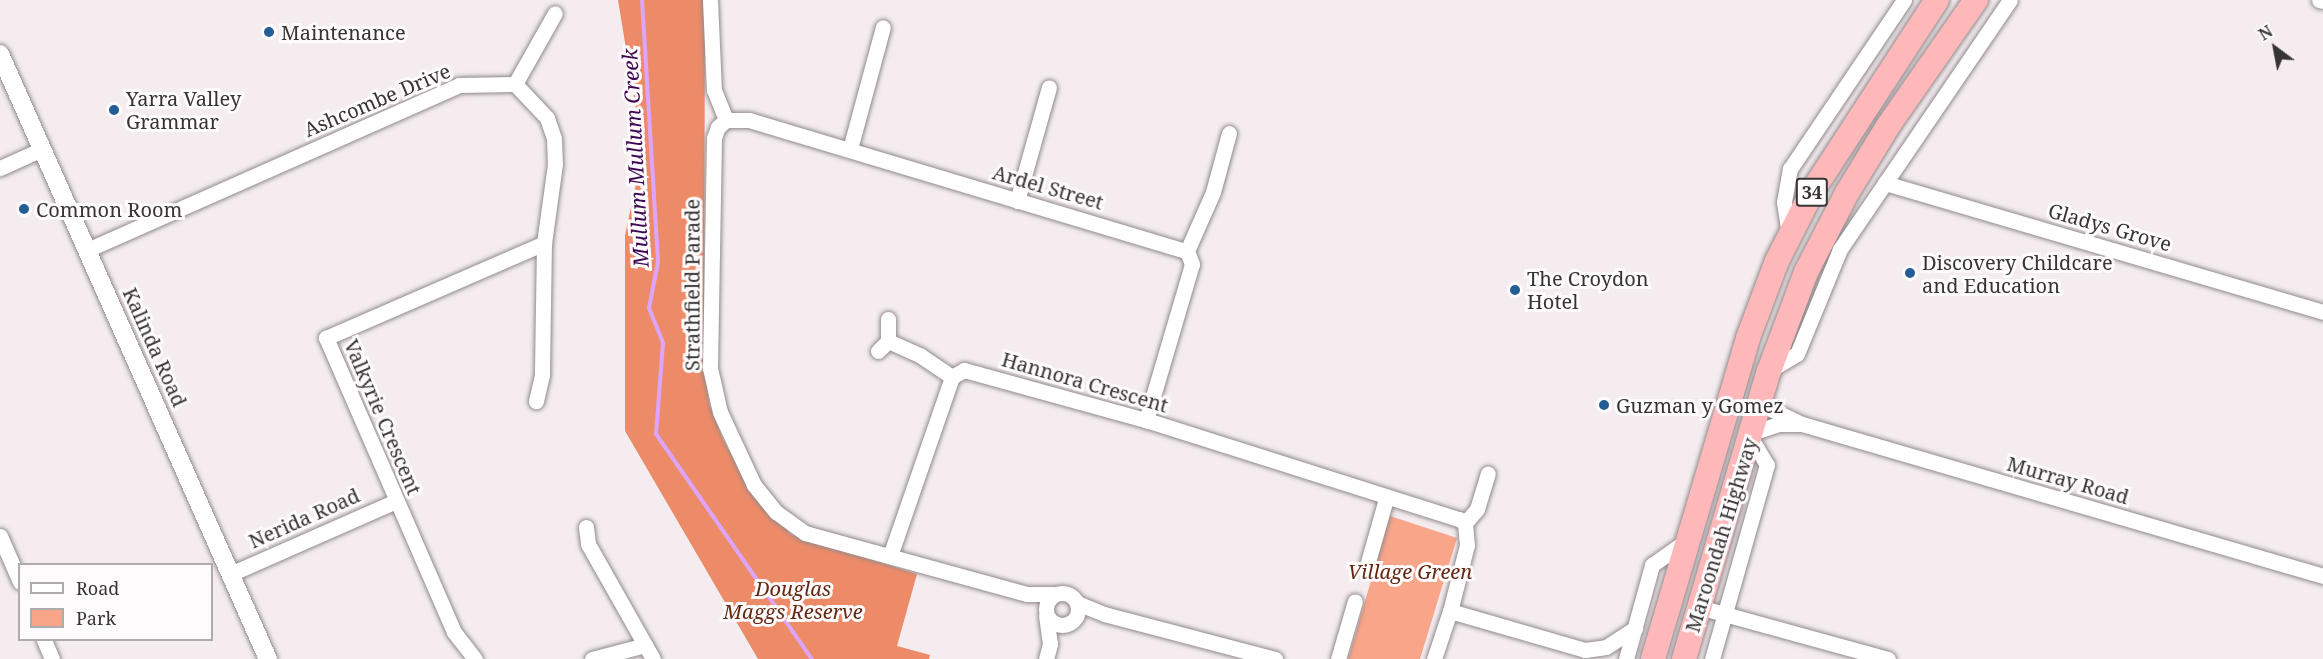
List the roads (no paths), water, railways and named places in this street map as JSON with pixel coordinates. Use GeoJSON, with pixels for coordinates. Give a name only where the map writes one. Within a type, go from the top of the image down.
{"type":"FeatureCollection","features":[{"type":"Feature","properties":{"kind":"highway","name":"Maroondah Highway"},"geometry":{"type":"LineString","coordinates":[[1653,659],[1748,338],[1789,234],[1858,118],[1937,0]]}},
{"type":"Feature","properties":{"kind":"highway","name":"Maroondah Highway"},"geometry":{"type":"LineString","coordinates":[[1684,659],[1769,371],[1806,272],[1847,193],[1976,0]]}},
{"type":"Feature","properties":{"kind":"highway"},"geometry":{"type":"LineString","coordinates":[[1729,405],[1760,404]]}},
{"type":"Feature","properties":{"kind":"street"},"geometry":{"type":"LineString","coordinates":[[710,0],[714,90],[726,120]]}},
{"type":"Feature","properties":{"kind":"street"},"geometry":{"type":"LineString","coordinates":[[1789,234],[1784,202],[1790,170],[1904,0]]}},
{"type":"Feature","properties":{"kind":"street"},"geometry":{"type":"LineString","coordinates":[[1769,371],[1797,354],[1840,249],[2010,0]]}},
{"type":"Feature","properties":{"kind":"street"},"geometry":{"type":"LineString","coordinates":[[536,401],[542,375],[544,243],[555,164],[554,138],[547,118],[515,84],[555,12]]}},
{"type":"Feature","properties":{"kind":"street"},"geometry":{"type":"LineString","coordinates":[[850,149],[883,27]]}},
{"type":"Feature","properties":{"kind":"street","name":"Kalinda Road"},"geometry":{"type":"LineString","coordinates":[[0,54],[268,659]]}},
{"type":"Feature","properties":{"kind":"street","name":"Ashcombe Drive"},"geometry":{"type":"LineString","coordinates":[[87,250],[459,86],[515,84]]}},
{"type":"Feature","properties":{"kind":"street"},"geometry":{"type":"LineString","coordinates":[[1017,201],[1050,87]]}},
{"type":"Feature","properties":{"kind":"street","name":"Ardel Street"},"geometry":{"type":"LineString","coordinates":[[726,120],[749,120],[1187,251]]}},
{"type":"Feature","properties":{"kind":"street","name":"Strathfield Parade"},"geometry":{"type":"LineString","coordinates":[[726,120],[718,127],[714,138],[710,368],[720,412],[754,485],[776,512],[805,533],[1027,594],[1053,594]]}},
{"type":"Feature","properties":{"kind":"street"},"geometry":{"type":"LineString","coordinates":[[1146,420],[1192,264],[1187,251],[1213,192],[1229,133]]}},
{"type":"Feature","properties":{"kind":"street"},"geometry":{"type":"LineString","coordinates":[[0,168],[42,149]]}},
{"type":"Feature","properties":{"kind":"street","name":"Gladys Grove"},"geometry":{"type":"LineString","coordinates":[[1885,183],[2323,312]]}},
{"type":"Feature","properties":{"kind":"street","name":"Valkyrie Crescent"},"geometry":{"type":"LineString","coordinates":[[476,659],[454,632],[326,338],[544,243]]}},
{"type":"Feature","properties":{"kind":"street"},"geometry":{"type":"LineString","coordinates":[[888,319],[883,346],[921,356],[952,377],[890,556]]}},
{"type":"Feature","properties":{"kind":"street","name":"Hannora Crescent"},"geometry":{"type":"LineString","coordinates":[[952,377],[964,370],[1146,420],[1466,524]]}},
{"type":"Feature","properties":{"kind":"street","name":"Murray Road"},"geometry":{"type":"LineString","coordinates":[[1760,404],[1802,424],[2323,576]]}},
{"type":"Feature","properties":{"kind":"street","name":"Murray Road"},"geometry":{"type":"LineString","coordinates":[[1751,435],[1778,424],[1802,424]]}},
{"type":"Feature","properties":{"kind":"street"},"geometry":{"type":"LineString","coordinates":[[1712,659],[1767,465],[1751,435]]}},
{"type":"Feature","properties":{"kind":"street"},"geometry":{"type":"LineString","coordinates":[[1434,659],[1450,611],[1467,545],[1466,524],[1477,509],[1488,474]]}},
{"type":"Feature","properties":{"kind":"street"},"geometry":{"type":"LineString","coordinates":[[1366,569],[1386,499]]}},
{"type":"Feature","properties":{"kind":"street","name":"Nerida Road"},"geometry":{"type":"LineString","coordinates":[[230,574],[396,501]]}},
{"type":"Feature","properties":{"kind":"street"},"geometry":{"type":"LineString","coordinates":[[586,527],[588,544],[653,659]]}},
{"type":"Feature","properties":{"kind":"street"},"geometry":{"type":"LineString","coordinates":[[0,536],[18,577]]}},
{"type":"Feature","properties":{"kind":"street"},"geometry":{"type":"LineString","coordinates":[[1626,659],[1652,565],[1688,540]]}},
{"type":"Feature","properties":{"kind":"street"},"geometry":{"type":"LineString","coordinates":[[1048,652],[1046,602],[1053,594],[1064,592],[1077,603],[1104,614],[1275,659]]}},
{"type":"Feature","properties":{"kind":"street","name":"Strathfield Parade"},"geometry":{"type":"LineString","coordinates":[[1027,594],[1046,614]]}},
{"type":"Feature","properties":{"kind":"street"},"geometry":{"type":"LineString","coordinates":[[1338,659],[1355,601]]}},
{"type":"Feature","properties":{"kind":"street"},"geometry":{"type":"LineString","coordinates":[[1048,652],[1077,613],[1077,603]]}},
{"type":"Feature","properties":{"kind":"street"},"geometry":{"type":"LineString","coordinates":[[1699,607],[1888,659]]}},
{"type":"Feature","properties":{"kind":"street"},"geometry":{"type":"LineString","coordinates":[[1450,611],[1590,654],[1606,647],[1635,628]]}},
{"type":"Feature","properties":{"kind":"street"},"geometry":{"type":"LineString","coordinates":[[1046,614],[1059,625],[1104,614]]}},
{"type":"Feature","properties":{"kind":"street"},"geometry":{"type":"LineString","coordinates":[[45,641],[52,659]]}},
{"type":"Feature","properties":{"kind":"street"},"geometry":{"type":"LineString","coordinates":[[592,659],[645,645]]}},
{"type":"Feature","properties":{"kind":"waterway","name":"Mullum Mullum Creek"},"geometry":{"type":"LineString","coordinates":[[642,0],[658,262],[649,308],[663,343],[656,434],[812,659]]}},
{"type":"Feature","properties":{"kind":"place","name":"Maintenance"},"geometry":{"type":"Point","coordinates":[269,32]}},
{"type":"Feature","properties":{"kind":"place","name":"Yarra Valley Grammar"},"geometry":{"type":"Point","coordinates":[114,110]}},
{"type":"Feature","properties":{"kind":"place","name":"Common Room"},"geometry":{"type":"Point","coordinates":[24,209]}},
{"type":"Feature","properties":{"kind":"place","name":"Discovery Childcare and Education"},"geometry":{"type":"Point","coordinates":[1910,273]}},
{"type":"Feature","properties":{"kind":"place","name":"The Croydon Hotel"},"geometry":{"type":"Point","coordinates":[1515,290]}},
{"type":"Feature","properties":{"kind":"place","name":"Guzman y Gomez"},"geometry":{"type":"Point","coordinates":[1604,405]}},
{"type":"Feature","properties":{"kind":"park label","name":"Village Green"},"geometry":{"type":"Point","coordinates":[1410,571]}},
{"type":"Feature","properties":{"kind":"park label","name":"Douglas Maggs Reserve"},"geometry":{"type":"Point","coordinates":[793,600]}}]}
